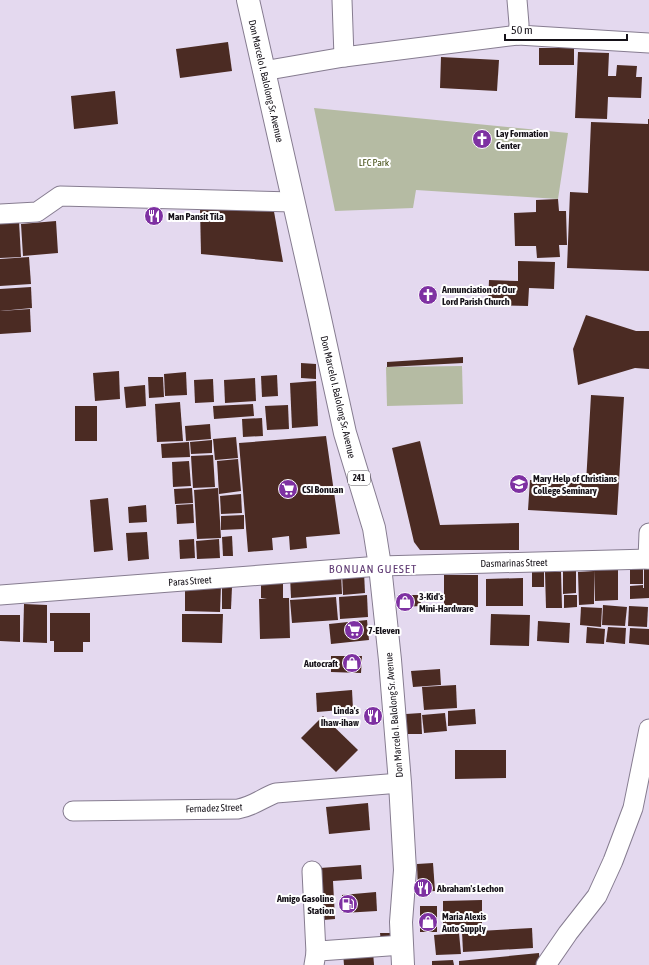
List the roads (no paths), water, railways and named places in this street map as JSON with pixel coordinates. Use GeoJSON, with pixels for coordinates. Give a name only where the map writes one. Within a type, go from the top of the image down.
{"type":"FeatureCollection","features":[{"type":"Feature","properties":{"kind":"main road","name":"Don Marcelo I. Balolong Sr. Avenue"},"geometry":{"type":"LineString","coordinates":[[248,0],[345,433],[374,528],[380,566],[390,660],[400,784],[405,870],[401,922],[402,955]]}},
{"type":"Feature","properties":{"kind":"street"},"geometry":{"type":"LineString","coordinates":[[342,0],[344,57]]}},
{"type":"Feature","properties":{"kind":"street"},"geometry":{"type":"LineString","coordinates":[[517,0],[519,24],[518,35]]}},
{"type":"Feature","properties":{"kind":"street"},"geometry":{"type":"LineString","coordinates":[[263,71],[344,57],[518,35],[649,43]]}},
{"type":"Feature","properties":{"kind":"street"},"geometry":{"type":"LineString","coordinates":[[0,214],[37,212],[60,196],[293,202]]}},
{"type":"Feature","properties":{"kind":"street"},"geometry":{"type":"LineString","coordinates":[[648,559],[649,533]]}},
{"type":"Feature","properties":{"kind":"street","name":"Dasmarinas Street"},"geometry":{"type":"LineString","coordinates":[[380,566],[648,559]]}},
{"type":"Feature","properties":{"kind":"street","name":"Paras Street"},"geometry":{"type":"LineString","coordinates":[[0,595],[380,566]]}},
{"type":"Feature","properties":{"kind":"street"},"geometry":{"type":"LineString","coordinates":[[546,965],[568,933],[597,896],[613,862],[633,808],[649,729]]}},
{"type":"Feature","properties":{"kind":"street","name":"Fernadez Street"},"geometry":{"type":"LineString","coordinates":[[73,812],[238,808],[248,807],[269,795],[276,793],[400,784]]}},
{"type":"Feature","properties":{"kind":"street"},"geometry":{"type":"LineString","coordinates":[[312,871],[315,959]]}},
{"type":"Feature","properties":{"kind":"street"},"geometry":{"type":"LineString","coordinates":[[315,959],[319,951],[402,955]]}},
{"type":"Feature","properties":{"kind":"place","name":"Lay Formation Center"},"geometry":{"type":"Point","coordinates":[482,139]}},
{"type":"Feature","properties":{"kind":"place","name":"Man Pansit Tila"},"geometry":{"type":"Point","coordinates":[154,216]}},
{"type":"Feature","properties":{"kind":"place","name":"Annunciation of Our Lord Parish Church"},"geometry":{"type":"Point","coordinates":[428,295]}},
{"type":"Feature","properties":{"kind":"place","name":"Mary Help of Christians College Seminary"},"geometry":{"type":"Point","coordinates":[519,484]}},
{"type":"Feature","properties":{"kind":"place","name":"CSI Bonuan"},"geometry":{"type":"Point","coordinates":[288,489]}},
{"type":"Feature","properties":{"kind":"place","name":"3-Kid's Mini-Hardware"},"geometry":{"type":"Point","coordinates":[405,602]}},
{"type":"Feature","properties":{"kind":"place","name":"7-Eleven"},"geometry":{"type":"Point","coordinates":[354,630]}},
{"type":"Feature","properties":{"kind":"place","name":"Autocraft"},"geometry":{"type":"Point","coordinates":[352,663]}},
{"type":"Feature","properties":{"kind":"place","name":"Linda's Ihaw-ihaw"},"geometry":{"type":"Point","coordinates":[373,716]}},
{"type":"Feature","properties":{"kind":"place","name":"Abraham's Lechon"},"geometry":{"type":"Point","coordinates":[423,888]}},
{"type":"Feature","properties":{"kind":"place","name":"Amigo Gasoline Station"},"geometry":{"type":"Point","coordinates":[348,904]}},
{"type":"Feature","properties":{"kind":"place","name":"Maria Alexis Auto Supply"},"geometry":{"type":"Point","coordinates":[428,922]}},
{"type":"Feature","properties":{"kind":"district","name":"BONUAN GUESET"},"geometry":{"type":"Point","coordinates":[373,569]}},
{"type":"Feature","properties":{"kind":"park label","name":"LFC Park"},"geometry":{"type":"Point","coordinates":[374,162]}}]}
